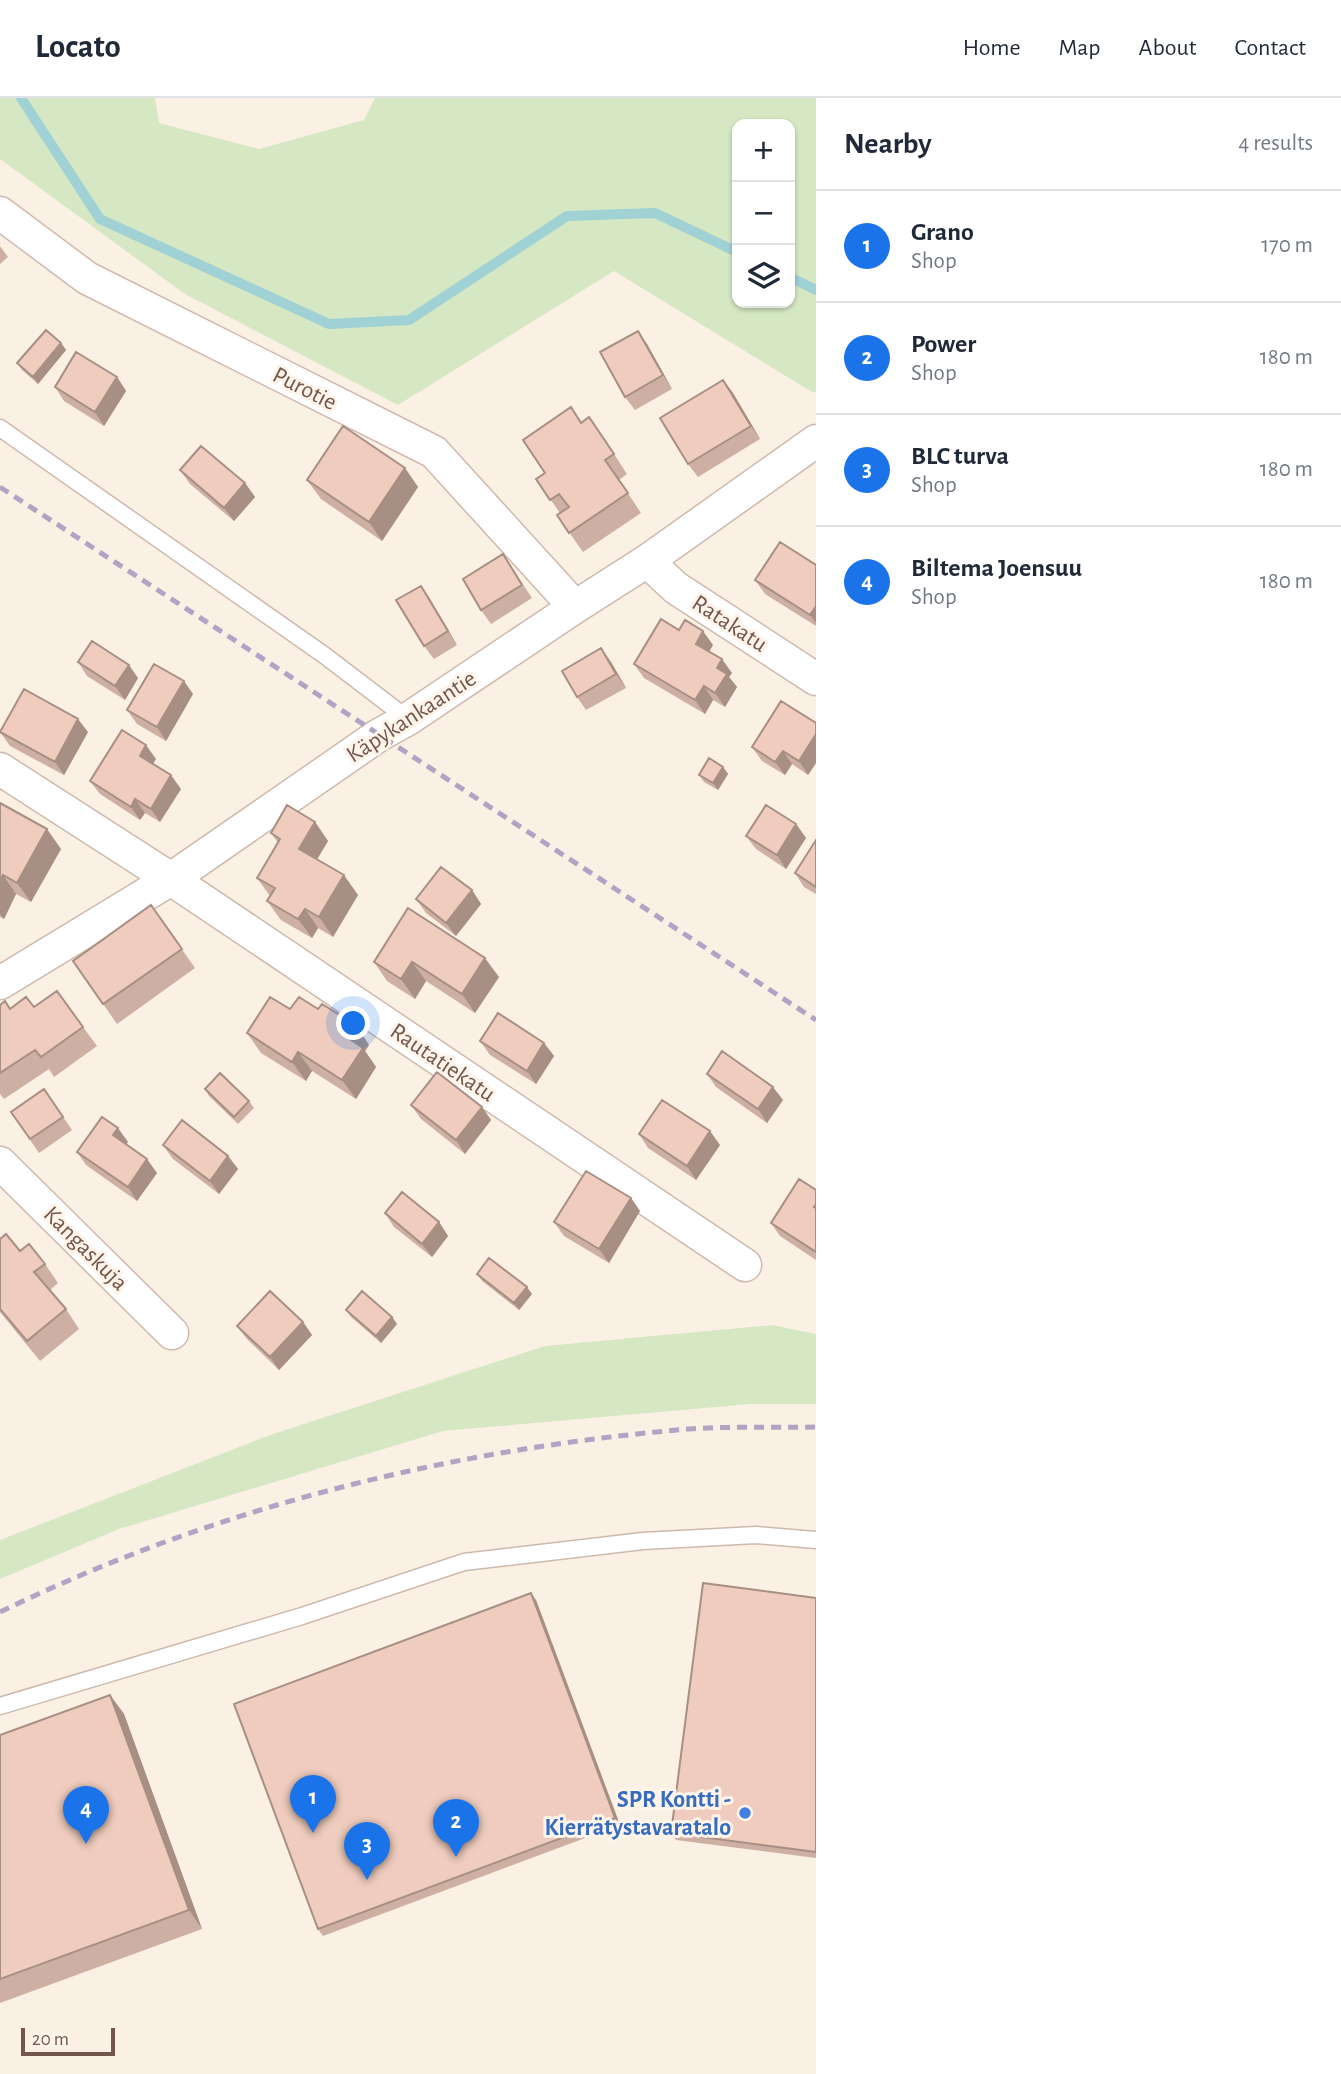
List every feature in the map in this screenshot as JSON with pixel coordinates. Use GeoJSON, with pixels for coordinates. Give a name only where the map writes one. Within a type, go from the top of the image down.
{"type":"FeatureCollection","features":[{"type":"Feature","properties":{"kind":"street","name":"Purotie"},"geometry":{"type":"LineString","coordinates":[[0,213],[87,278],[434,452],[575,607]]}},
{"type":"Feature","properties":{"kind":"street","name":"Käpykankaantie"},"geometry":{"type":"LineString","coordinates":[[0,983],[171,879],[379,735],[408,719],[647,561],[816,441]]}},
{"type":"Feature","properties":{"kind":"street","name":"Ratakatu"},"geometry":{"type":"LineString","coordinates":[[647,561],[676,588],[816,679]]}},
{"type":"Feature","properties":{"kind":"street","name":"Rautatiekatu"},"geometry":{"type":"LineString","coordinates":[[0,769],[171,879],[745,1265]]}},
{"type":"Feature","properties":{"kind":"street","name":"Kangaskuja"},"geometry":{"type":"LineString","coordinates":[[0,1163],[172,1333]]}},
{"type":"Feature","properties":{"kind":"lane"},"geometry":{"type":"LineString","coordinates":[[0,428],[312,647],[408,719]]}},
{"type":"Feature","properties":{"kind":"lane"},"geometry":{"type":"LineString","coordinates":[[0,1706],[302,1616],[464,1562],[643,1541],[756,1535],[816,1539]]}},
{"type":"Feature","properties":{"kind":"green space"},"geometry":{"type":"Polygon","coordinates":[[[0,98],[155,98],[159,123],[259,149],[364,120],[375,98],[816,98],[816,392],[614,271],[398,405],[185,294],[0,159],[0,98]]]}},
{"type":"Feature","properties":{"kind":"green space"},"geometry":{"type":"Polygon","coordinates":[[[772,1325],[816,1334],[816,1404],[751,1404],[443,1431],[119,1529],[0,1579],[0,1540],[270,1435],[545,1346],[772,1325]]]}},
{"type":"Feature","properties":{"kind":"building"},"geometry":{"type":"Polygon","coordinates":[[[46,330],[61,343],[33,377],[17,363],[46,330]]]}},
{"type":"Feature","properties":{"kind":"building"},"geometry":{"type":"Polygon","coordinates":[[[638,331],[663,375],[625,397],[600,352],[638,331]]]}},
{"type":"Feature","properties":{"kind":"building"},"geometry":{"type":"Polygon","coordinates":[[[76,352],[117,377],[95,412],[55,387],[76,352]]]}},
{"type":"Feature","properties":{"kind":"building"},"geometry":{"type":"Polygon","coordinates":[[[723,380],[751,426],[688,464],[660,418],[723,380]]]}},
{"type":"Feature","properties":{"kind":"building"},"geometry":{"type":"Polygon","coordinates":[[[571,407],[581,423],[589,417],[614,454],[605,460],[628,493],[569,533],[557,515],[569,507],[559,494],[550,500],[536,479],[545,473],[523,440],[571,407]]]}},
{"type":"Feature","properties":{"kind":"building"},"geometry":{"type":"Polygon","coordinates":[[[343,426],[405,468],[369,522],[307,480],[343,426]]]}},
{"type":"Feature","properties":{"kind":"building"},"geometry":{"type":"Polygon","coordinates":[[[201,446],[245,483],[224,508],[180,470],[201,446]]]}},
{"type":"Feature","properties":{"kind":"building"},"geometry":{"type":"Polygon","coordinates":[[[780,542],[816,565],[816,606],[810,615],[755,580],[780,542]]]}},
{"type":"Feature","properties":{"kind":"building"},"geometry":{"type":"Polygon","coordinates":[[[503,554],[522,585],[481,610],[463,579],[503,554]]]}},
{"type":"Feature","properties":{"kind":"building"},"geometry":{"type":"Polygon","coordinates":[[[421,586],[448,631],[424,646],[396,600],[421,586]]]}},
{"type":"Feature","properties":{"kind":"building"},"geometry":{"type":"Polygon","coordinates":[[[661,619],[679,630],[685,620],[703,631],[696,644],[722,659],[717,668],[727,674],[715,693],[704,686],[695,700],[634,664],[661,619]]]}},
{"type":"Feature","properties":{"kind":"building"},"geometry":{"type":"Polygon","coordinates":[[[92,641],[129,665],[115,686],[78,662],[92,641]]]}},
{"type":"Feature","properties":{"kind":"building"},"geometry":{"type":"Polygon","coordinates":[[[601,648],[616,674],[577,697],[562,671],[601,648]]]}},
{"type":"Feature","properties":{"kind":"building"},"geometry":{"type":"Polygon","coordinates":[[[154,664],[184,681],[157,727],[127,710],[154,664]]]}},
{"type":"Feature","properties":{"kind":"building"},"geometry":{"type":"Polygon","coordinates":[[[24,689],[78,719],[55,762],[0,732],[24,689]]]}},
{"type":"Feature","properties":{"kind":"building"},"geometry":{"type":"Polygon","coordinates":[[[781,701],[816,723],[816,734],[799,761],[783,751],[775,762],[752,747],[781,701]]]}},
{"type":"Feature","properties":{"kind":"building"},"geometry":{"type":"Polygon","coordinates":[[[122,730],[146,745],[140,756],[171,775],[151,809],[135,799],[131,807],[90,781],[122,730]]]}},
{"type":"Feature","properties":{"kind":"building"},"geometry":{"type":"Polygon","coordinates":[[[709,758],[723,767],[713,783],[699,775],[709,758]]]}},
{"type":"Feature","properties":{"kind":"building"},"geometry":{"type":"Polygon","coordinates":[[[0,803],[47,829],[17,883],[3,875],[0,881],[0,803]]]}},
{"type":"Feature","properties":{"kind":"building"},"geometry":{"type":"Polygon","coordinates":[[[287,805],[315,822],[299,849],[344,875],[319,917],[305,909],[298,919],[267,901],[275,888],[257,878],[280,839],[271,833],[287,805]]]}},
{"type":"Feature","properties":{"kind":"building"},"geometry":{"type":"Polygon","coordinates":[[[766,805],[796,824],[777,855],[746,836],[766,805]]]}},
{"type":"Feature","properties":{"kind":"building"},"geometry":{"type":"Polygon","coordinates":[[[816,840],[816,887],[795,873],[816,840]]]}},
{"type":"Feature","properties":{"kind":"building"},"geometry":{"type":"Polygon","coordinates":[[[441,867],[472,890],[446,923],[416,899],[441,867]]]}},
{"type":"Feature","properties":{"kind":"building"},"geometry":{"type":"Polygon","coordinates":[[[151,905],[182,949],[103,1004],[73,961],[151,905]]]}},
{"type":"Feature","properties":{"kind":"building"},"geometry":{"type":"Polygon","coordinates":[[[408,908],[485,958],[462,994],[412,962],[401,979],[374,962],[408,908]]]}},
{"type":"Feature","properties":{"kind":"building"},"geometry":{"type":"Polygon","coordinates":[[[57,991],[83,1027],[41,1057],[35,1050],[0,1073],[0,1005],[5,1001],[10,1009],[26,997],[34,1007],[57,991]]]}},
{"type":"Feature","properties":{"kind":"building"},"geometry":{"type":"Polygon","coordinates":[[[270,997],[290,1009],[299,997],[318,1009],[322,1004],[356,1025],[348,1038],[363,1048],[342,1080],[298,1052],[292,1062],[247,1033],[270,997]]]}},
{"type":"Feature","properties":{"kind":"building"},"geometry":{"type":"Polygon","coordinates":[[[498,1013],[544,1043],[527,1071],[480,1041],[498,1013]]]}},
{"type":"Feature","properties":{"kind":"building"},"geometry":{"type":"Polygon","coordinates":[[[722,1051],[773,1087],[758,1109],[707,1074],[722,1051]]]}},
{"type":"Feature","properties":{"kind":"building"},"geometry":{"type":"Polygon","coordinates":[[[437,1072],[482,1107],[456,1140],[411,1105],[437,1072]]]}},
{"type":"Feature","properties":{"kind":"building"},"geometry":{"type":"Polygon","coordinates":[[[220,1073],[249,1101],[234,1117],[205,1089],[220,1073]]]}},
{"type":"Feature","properties":{"kind":"building"},"geometry":{"type":"Polygon","coordinates":[[[44,1089],[63,1117],[30,1139],[11,1112],[44,1089]]]}},
{"type":"Feature","properties":{"kind":"building"},"geometry":{"type":"Polygon","coordinates":[[[662,1100],[710,1131],[687,1166],[639,1134],[662,1100]]]}},
{"type":"Feature","properties":{"kind":"building"},"geometry":{"type":"Polygon","coordinates":[[[102,1117],[118,1128],[113,1135],[147,1159],[128,1187],[77,1152],[102,1117]]]}},
{"type":"Feature","properties":{"kind":"building"},"geometry":{"type":"Polygon","coordinates":[[[182,1120],[228,1156],[210,1181],[163,1145],[182,1120]]]}},
{"type":"Feature","properties":{"kind":"building"},"geometry":{"type":"Polygon","coordinates":[[[586,1171],[631,1198],[599,1249],[554,1222],[586,1171]]]}},
{"type":"Feature","properties":{"kind":"building"},"geometry":{"type":"Polygon","coordinates":[[[799,1179],[816,1190],[816,1252],[771,1223],[799,1179]]]}},
{"type":"Feature","properties":{"kind":"building"},"geometry":{"type":"Polygon","coordinates":[[[402,1192],[439,1222],[422,1244],[385,1213],[402,1192]]]}},
{"type":"Feature","properties":{"kind":"building"},"geometry":{"type":"Polygon","coordinates":[[[6,1234],[20,1251],[29,1244],[45,1264],[34,1272],[66,1309],[27,1341],[0,1309],[0,1239],[6,1234]]]}},
{"type":"Feature","properties":{"kind":"building"},"geometry":{"type":"Polygon","coordinates":[[[489,1258],[527,1287],[514,1303],[477,1274],[489,1258]]]}},
{"type":"Feature","properties":{"kind":"building"},"geometry":{"type":"Polygon","coordinates":[[[270,1291],[303,1322],[270,1357],[237,1326],[270,1291]]]}},
{"type":"Feature","properties":{"kind":"building"},"geometry":{"type":"Polygon","coordinates":[[[362,1291],[392,1317],[376,1336],[346,1310],[362,1291]]]}},
{"type":"Feature","properties":{"kind":"building"},"geometry":{"type":"Polygon","coordinates":[[[703,1583],[816,1598],[816,1852],[671,1833],[703,1583]]]}},
{"type":"Feature","properties":{"kind":"building"},"geometry":{"type":"Polygon","coordinates":[[[531,1593],[615,1818],[318,1929],[234,1704],[531,1593]]]}},
{"type":"Feature","properties":{"kind":"building"},"geometry":{"type":"Polygon","coordinates":[[[110,1695],[189,1910],[0,1979],[0,1735],[110,1695]]]}},
{"type":"Feature","properties":{"kind":"waterway"},"geometry":{"type":"LineString","coordinates":[[21,98],[100,219],[329,324],[409,320],[567,216],[655,213],[732,250]]}},
{"type":"Feature","properties":{"kind":"waterway"},"geometry":{"type":"LineString","coordinates":[[795,280],[816,290]]}},
{"type":"Feature","properties":{"kind":"railway"},"geometry":{"type":"LineString","coordinates":[[0,487],[816,1020]]}},
{"type":"Feature","properties":{"kind":"railway"},"geometry":{"type":"LineString","coordinates":[[0,1612],[165,1542],[250,1513],[423,1468],[600,1438],[705,1428],[816,1427]]}},
{"type":"Feature","properties":{"kind":"place","name":"SPR Kontti - Kierrätystavaratalo"},"geometry":{"type":"Point","coordinates":[745,1813]}},
{"type":"Feature","properties":{"kind":"place","name":"Grano"},"geometry":{"type":"Point","coordinates":[313,1833]}},
{"type":"Feature","properties":{"kind":"place","name":"Biltema Joensuu"},"geometry":{"type":"Point","coordinates":[86,1844]}},
{"type":"Feature","properties":{"kind":"place","name":"Power"},"geometry":{"type":"Point","coordinates":[456,1857]}},
{"type":"Feature","properties":{"kind":"place","name":"BLC turva"},"geometry":{"type":"Point","coordinates":[367,1880]}}]}
